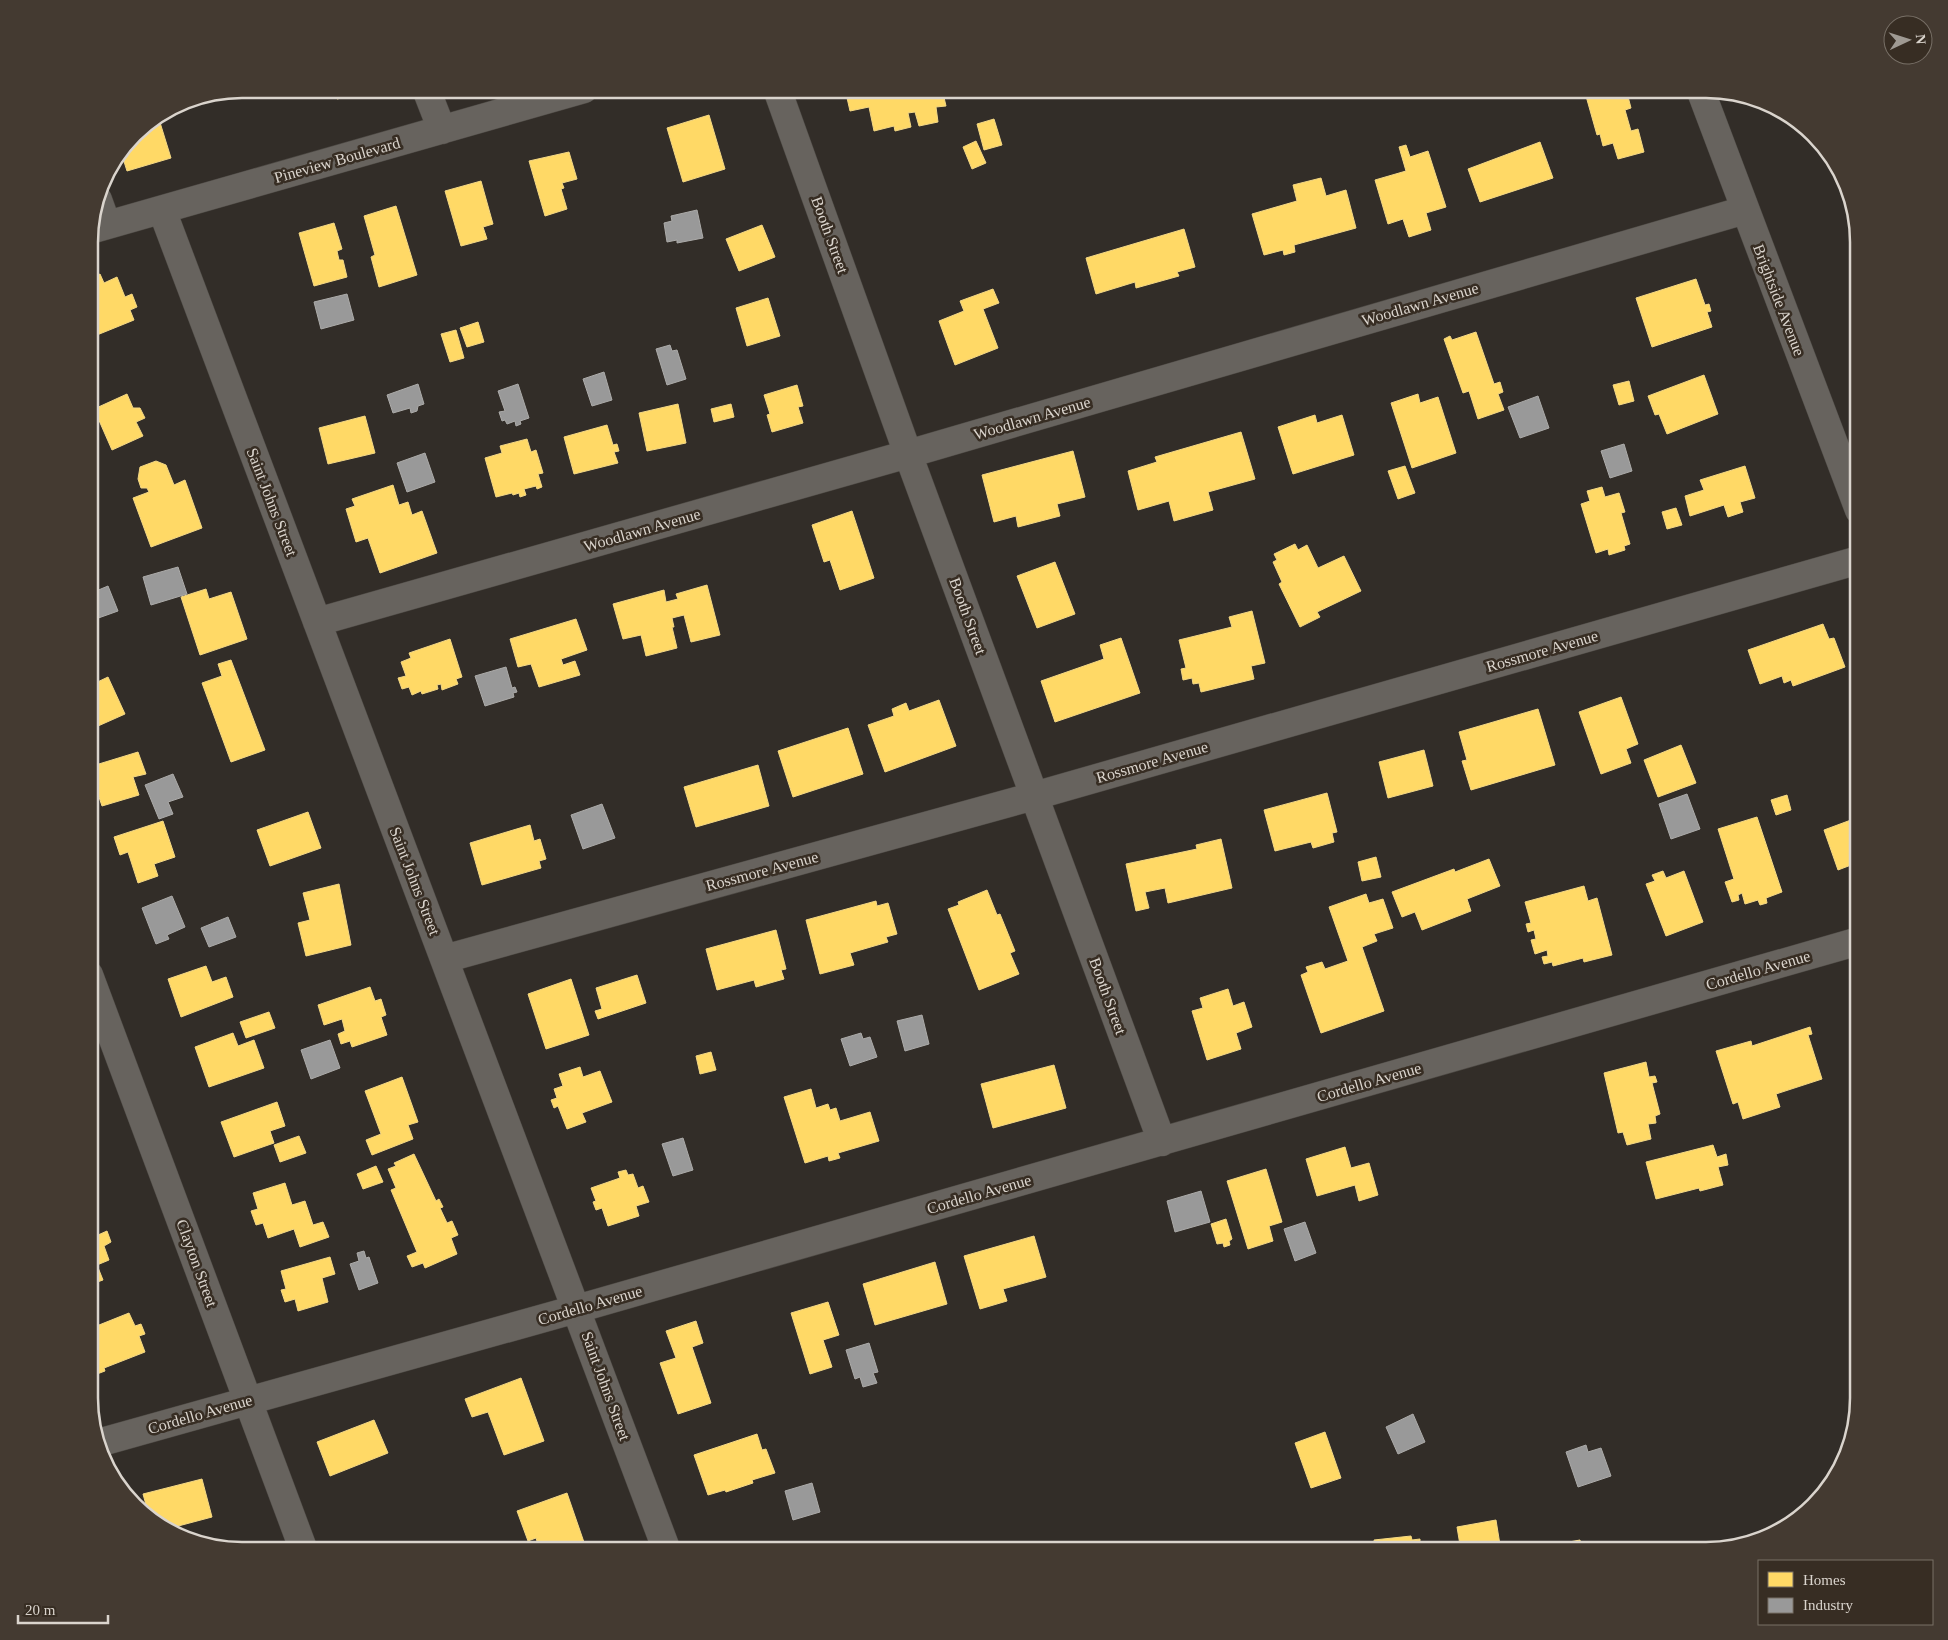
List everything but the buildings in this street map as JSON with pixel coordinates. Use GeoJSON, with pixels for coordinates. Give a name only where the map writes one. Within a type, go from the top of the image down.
{"type":"FeatureCollection","features":[{"type":"Feature","properties":{"kind":"street"},"geometry":{"type":"LineString","coordinates":[[430,98],[442,130]]}},
{"type":"Feature","properties":{"kind":"street","name":"Pineview Boulevard"},"geometry":{"type":"LineString","coordinates":[[100,218],[162,210],[553,98]]}},
{"type":"Feature","properties":{"kind":"street","name":"Booth Street"},"geometry":{"type":"LineString","coordinates":[[780,98],[908,454],[1162,1142]]}},
{"type":"Feature","properties":{"kind":"street","name":"Brightside Avenue"},"geometry":{"type":"LineString","coordinates":[[1703,98],[1850,486]]}},
{"type":"Feature","properties":{"kind":"street","name":"Saint Johns Street"},"geometry":{"type":"LineString","coordinates":[[162,210],[664,1542]]}},
{"type":"Feature","properties":{"kind":"street","name":"Woodlawn Avenue"},"geometry":{"type":"LineString","coordinates":[[317,622],[908,454],[1745,210]]}},
{"type":"Feature","properties":{"kind":"street","name":"Rossmore Avenue"},"geometry":{"type":"LineString","coordinates":[[444,959],[1034,796],[1850,563]]}},
{"type":"Feature","properties":{"kind":"street","name":"Cordello Avenue"},"geometry":{"type":"LineString","coordinates":[[104,1441],[577,1309],[1850,944]]}},
{"type":"Feature","properties":{"kind":"street","name":"Clayton Street"},"geometry":{"type":"LineString","coordinates":[[99,1035],[248,1401],[301,1542]]}}]}
